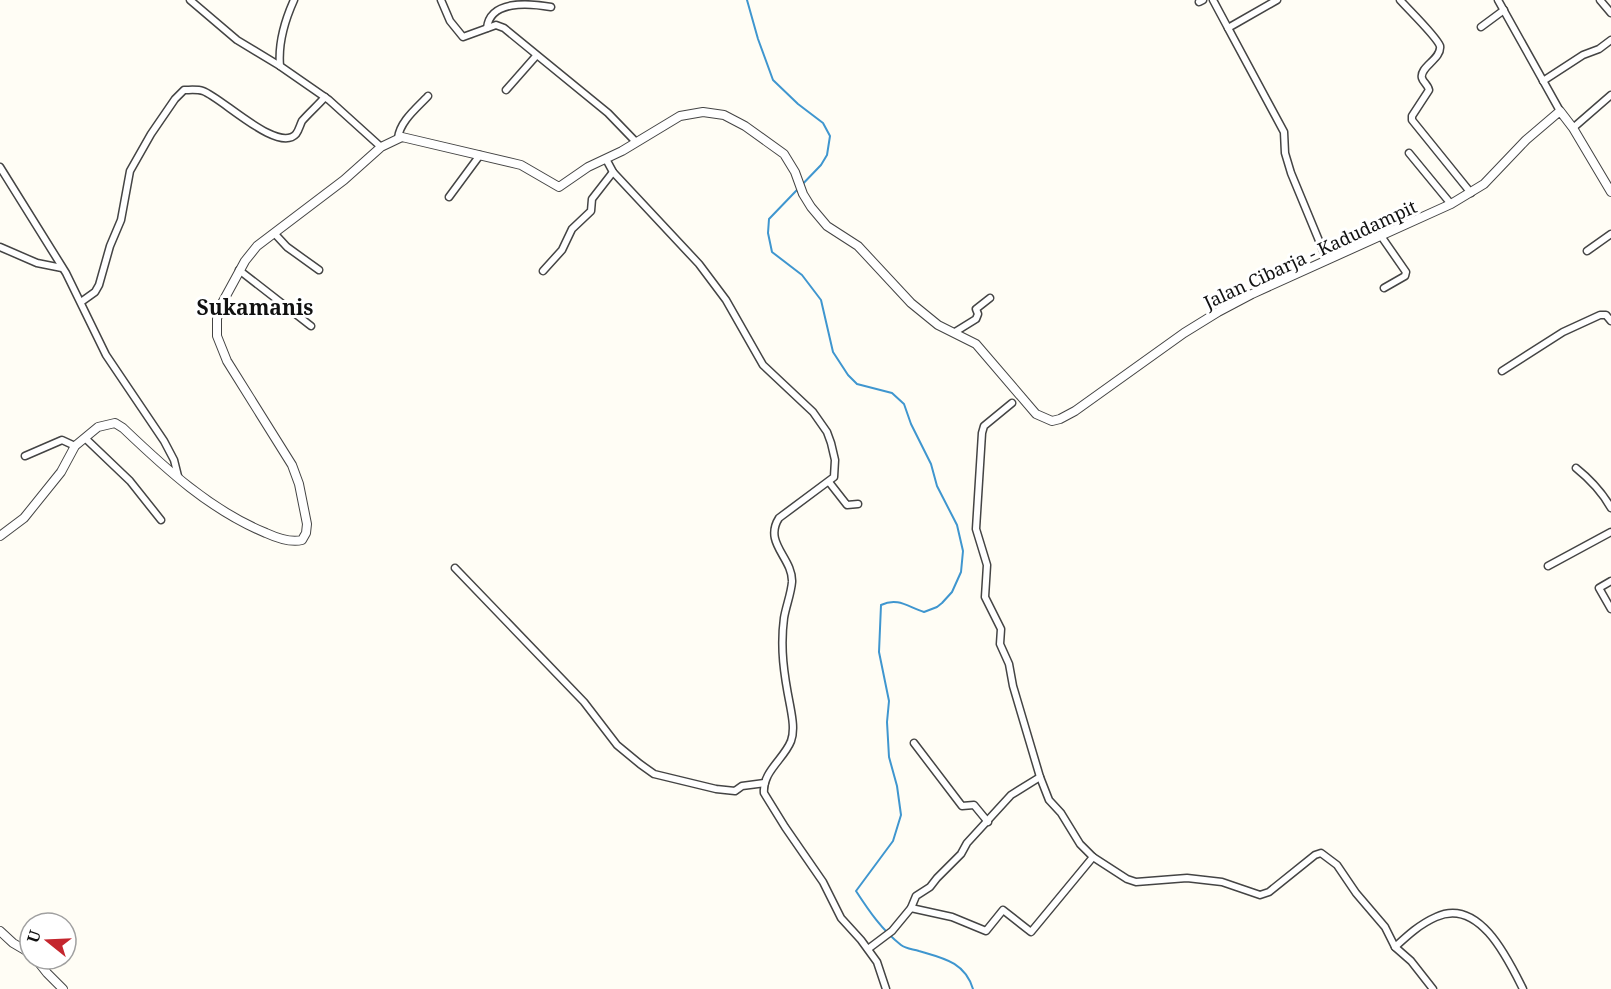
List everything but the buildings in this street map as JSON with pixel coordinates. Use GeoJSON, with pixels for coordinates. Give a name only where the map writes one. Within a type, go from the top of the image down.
{"type":"FeatureCollection","features":[{"type":"Feature","properties":{"kind":"street"},"geometry":{"type":"LineString","coordinates":[[190,0],[237,40],[325,97],[381,147]]}},
{"type":"Feature","properties":{"kind":"street"},"geometry":{"type":"LineString","coordinates":[[280,66],[281,42],[286,18],[294,0]]}},
{"type":"Feature","properties":{"kind":"street"},"geometry":{"type":"LineString","coordinates":[[441,0],[450,21],[463,37],[496,25],[504,28],[608,113],[636,142]]}},
{"type":"Feature","properties":{"kind":"street"},"geometry":{"type":"LineString","coordinates":[[1213,0],[1284,132],[1285,153],[1289,167],[1327,260]]}},
{"type":"Feature","properties":{"kind":"street"},"geometry":{"type":"LineString","coordinates":[[1228,28],[1277,0]]}},
{"type":"Feature","properties":{"kind":"street"},"geometry":{"type":"LineString","coordinates":[[1400,0],[1435,38],[1440,48],[1422,73],[1422,79],[1429,90],[1412,116],[1412,120],[1471,193]]}},
{"type":"Feature","properties":{"kind":"street"},"geometry":{"type":"LineString","coordinates":[[1498,0],[1560,111],[1573,128],[1611,192]]}},
{"type":"Feature","properties":{"kind":"street"},"geometry":{"type":"LineString","coordinates":[[1600,0],[1611,13]]}},
{"type":"Feature","properties":{"kind":"street"},"geometry":{"type":"LineString","coordinates":[[487,28],[492,13],[504,5],[517,1],[550,7]]}},
{"type":"Feature","properties":{"kind":"street"},"geometry":{"type":"LineString","coordinates":[[1481,27],[1504,10]]}},
{"type":"Feature","properties":{"kind":"street"},"geometry":{"type":"LineString","coordinates":[[1543,81],[1582,55],[1611,40]]}},
{"type":"Feature","properties":{"kind":"street"},"geometry":{"type":"LineString","coordinates":[[506,90],[536,56]]}},
{"type":"Feature","properties":{"kind":"street"},"geometry":{"type":"LineString","coordinates":[[81,302],[95,292],[99,285],[110,246],[121,220],[130,171],[151,134],[175,99],[184,90],[201,90],[217,98],[254,125],[273,135],[289,138],[297,134],[300,123],[325,97]]}},
{"type":"Feature","properties":{"kind":"street"},"geometry":{"type":"LineString","coordinates":[[1573,128],[1611,95]]}},
{"type":"Feature","properties":{"kind":"street"},"geometry":{"type":"LineString","coordinates":[[0,536],[24,518],[61,472],[75,446],[98,427],[116,423],[196,492],[231,517],[287,541],[302,540],[307,524],[292,465],[227,361],[217,336],[217,319],[221,305],[239,270],[257,246],[344,180],[381,147],[398,138],[408,118],[428,96]]}},
{"type":"Feature","properties":{"kind":"street","name":"Jalan Cibarja - Kadudampit"},"geometry":{"type":"LineString","coordinates":[[398,138],[410,138],[520,165],[559,187],[588,167],[690,113],[714,112],[724,115],[745,126],[784,154],[795,172],[810,207],[827,226],[858,246],[911,303],[938,325],[976,344],[1026,404],[1036,414],[1052,421],[1075,411],[1184,333],[1218,312],[1471,193],[1484,184],[1526,140],[1560,111]]}},
{"type":"Feature","properties":{"kind":"street"},"geometry":{"type":"LineString","coordinates":[[1409,153],[1451,204]]}},
{"type":"Feature","properties":{"kind":"street"},"geometry":{"type":"LineString","coordinates":[[449,197],[480,154]]}},
{"type":"Feature","properties":{"kind":"street"},"geometry":{"type":"LineString","coordinates":[[606,159],[613,172],[699,264],[726,300],[763,365],[813,412],[827,432],[835,460],[836,473],[829,482],[779,518],[775,525],[776,542],[792,578],[784,618],[782,645],[783,666],[793,718],[791,741],[765,783],[764,794],[824,882],[841,918],[868,949],[880,968],[886,989]]}},
{"type":"Feature","properties":{"kind":"street"},"geometry":{"type":"LineString","coordinates":[[0,167],[62,268],[106,355],[174,460],[178,476]]}},
{"type":"Feature","properties":{"kind":"street"},"geometry":{"type":"LineString","coordinates":[[543,271],[567,243],[572,229],[591,211],[592,199],[613,172]]}},
{"type":"Feature","properties":{"kind":"street"},"geometry":{"type":"LineString","coordinates":[[275,234],[287,247],[319,270]]}},
{"type":"Feature","properties":{"kind":"street"},"geometry":{"type":"LineString","coordinates":[[1587,251],[1611,234]]}},
{"type":"Feature","properties":{"kind":"street"},"geometry":{"type":"LineString","coordinates":[[1381,236],[1406,272],[1405,276],[1384,288]]}},
{"type":"Feature","properties":{"kind":"street"},"geometry":{"type":"LineString","coordinates":[[0,247],[37,264],[62,268]]}},
{"type":"Feature","properties":{"kind":"street"},"geometry":{"type":"LineString","coordinates":[[239,270],[311,326]]}},
{"type":"Feature","properties":{"kind":"street"},"geometry":{"type":"LineString","coordinates":[[955,333],[976,319],[978,314],[976,309],[990,298]]}},
{"type":"Feature","properties":{"kind":"street"},"geometry":{"type":"LineString","coordinates":[[1502,371],[1563,332],[1600,315],[1606,315],[1611,321]]}},
{"type":"Feature","properties":{"kind":"street"},"geometry":{"type":"LineString","coordinates":[[1012,403],[984,426],[982,433],[976,529],[987,565],[985,597],[1001,629],[1000,644],[1009,664],[1013,686],[1040,777],[1049,800],[1061,813],[1080,844],[1093,857],[1127,879],[1136,882],[1187,878],[1222,882],[1260,895],[1269,892],[1320,852],[1337,865],[1356,893],[1385,927],[1395,947],[1411,961],[1433,989]]}},
{"type":"Feature","properties":{"kind":"street"},"geometry":{"type":"LineString","coordinates":[[84,438],[130,481],[161,520]]}},
{"type":"Feature","properties":{"kind":"street"},"geometry":{"type":"LineString","coordinates":[[25,456],[62,440],[75,446]]}},
{"type":"Feature","properties":{"kind":"street"},"geometry":{"type":"LineString","coordinates":[[1576,468],[1597,487],[1611,508]]}},
{"type":"Feature","properties":{"kind":"street"},"geometry":{"type":"LineString","coordinates":[[829,482],[847,505],[858,504]]}},
{"type":"Feature","properties":{"kind":"street"},"geometry":{"type":"LineString","coordinates":[[1548,566],[1611,532]]}},
{"type":"Feature","properties":{"kind":"street"},"geometry":{"type":"LineString","coordinates":[[455,568],[584,702],[617,745],[654,774],[716,789],[735,791],[742,786],[765,783]]}},
{"type":"Feature","properties":{"kind":"street"},"geometry":{"type":"LineString","coordinates":[[1611,581],[1599,588],[1611,609]]}},
{"type":"Feature","properties":{"kind":"street"},"geometry":{"type":"LineString","coordinates":[[914,743],[962,806],[974,805],[988,822]]}},
{"type":"Feature","properties":{"kind":"street"},"geometry":{"type":"LineString","coordinates":[[868,949],[892,932],[911,908],[916,896],[930,887],[1011,795],[1040,777]]}},
{"type":"Feature","properties":{"kind":"street"},"geometry":{"type":"LineString","coordinates":[[911,908],[952,917],[986,931],[1003,910],[1031,932],[1093,857]]}},
{"type":"Feature","properties":{"kind":"street"},"geometry":{"type":"LineString","coordinates":[[1395,947],[1414,930],[1437,916],[1460,913],[1478,921],[1502,949],[1523,989]]}},
{"type":"Feature","properties":{"kind":"street"},"geometry":{"type":"LineString","coordinates":[[0,931],[18,945]]}},
{"type":"Feature","properties":{"kind":"street"},"geometry":{"type":"LineString","coordinates":[[45,971],[63,989]]}},
{"type":"Feature","properties":{"kind":"waterway"},"geometry":{"type":"LineString","coordinates":[[747,0],[773,80],[798,104],[823,123],[830,136],[827,155],[821,165],[769,219],[768,233],[772,252],[802,275],[821,300],[833,352],[848,375],[857,384],[892,393],[904,404],[911,424],[931,464],[937,486],[957,525],[963,551],[961,572],[952,592],[937,607],[924,612],[898,602],[881,605],[879,652],[889,701],[887,722],[889,757],[897,786],[901,815],[893,841],[856,891],[882,927],[901,945],[952,962],[965,973],[973,989]]}},
{"type":"Feature","properties":{"kind":"district","name":"Sukamanis"},"geometry":{"type":"Point","coordinates":[255,307]}}]}
